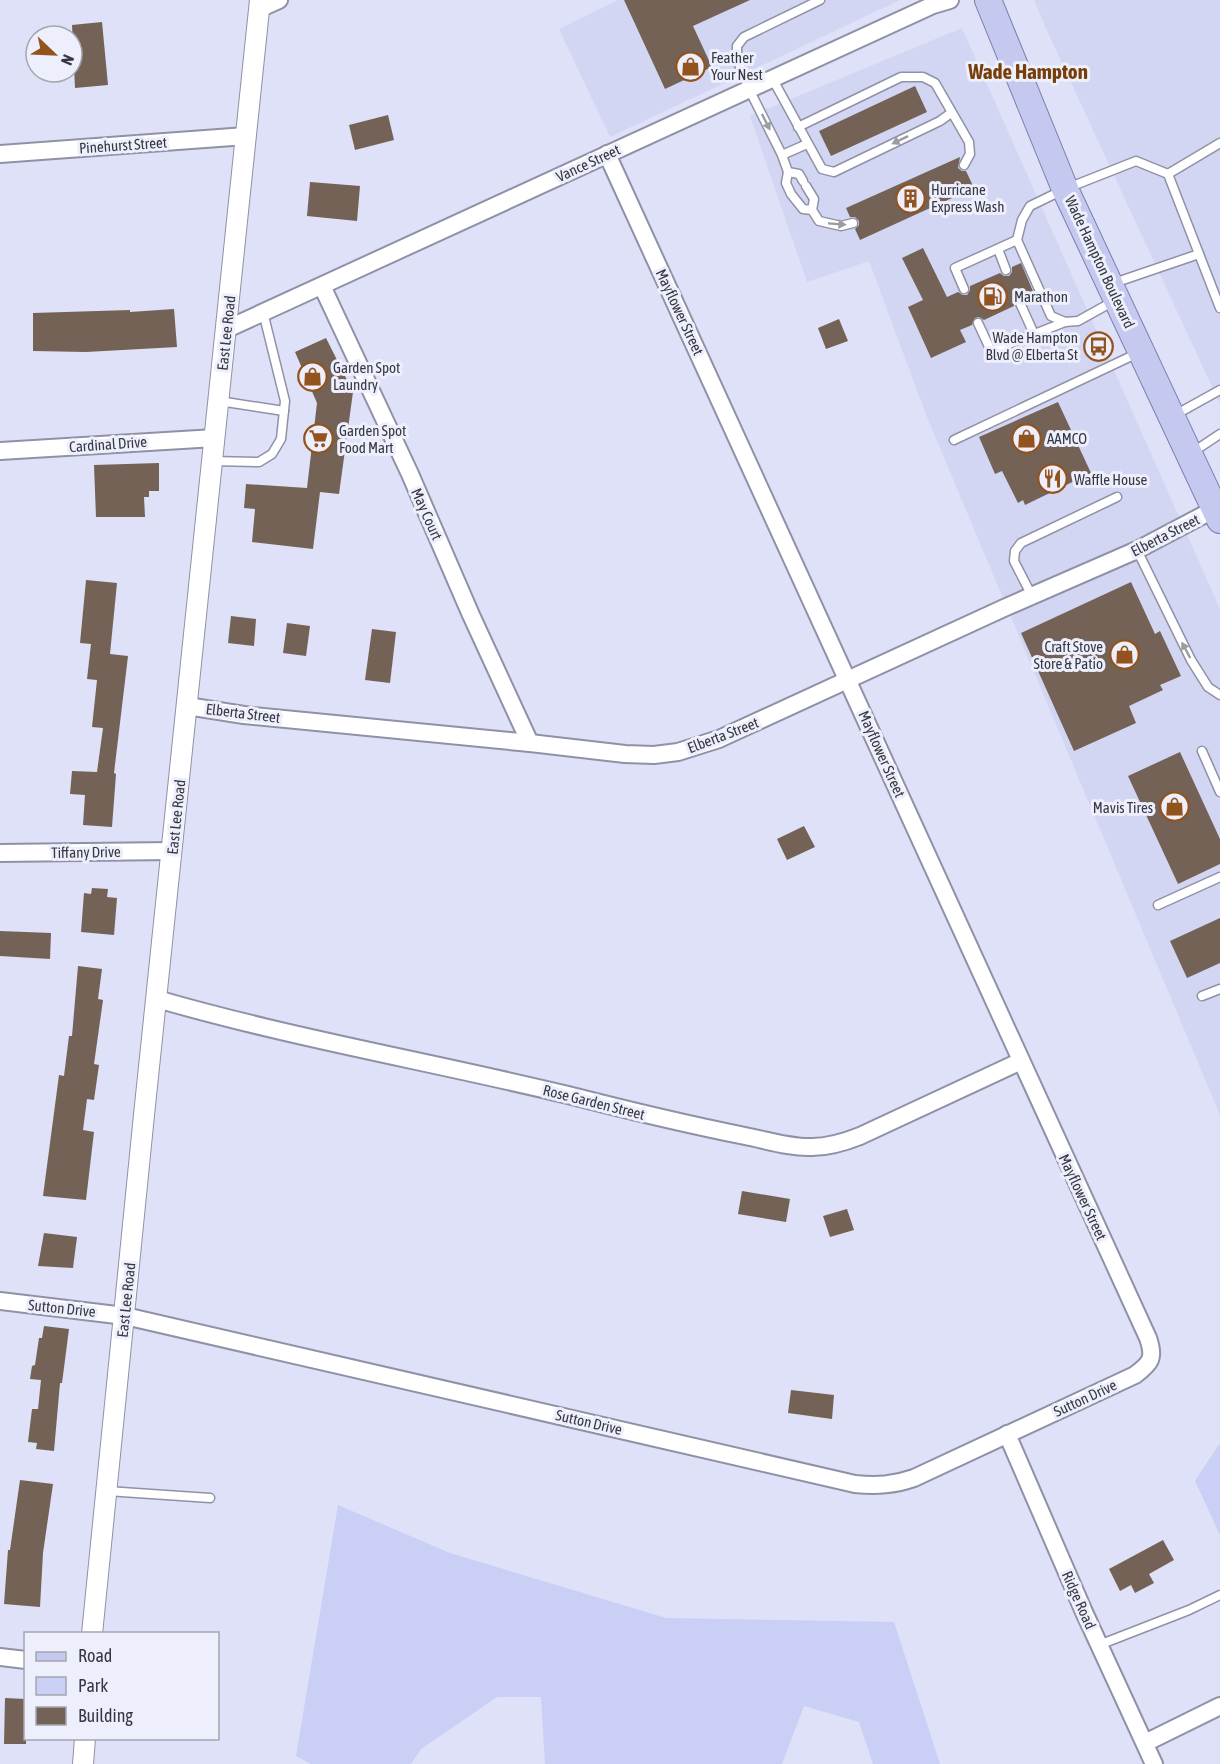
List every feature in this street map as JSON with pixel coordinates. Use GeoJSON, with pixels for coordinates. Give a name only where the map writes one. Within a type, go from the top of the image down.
{"type":"FeatureCollection","features":[{"type":"Feature","properties":{"kind":"main road","name":"Wade Hampton Boulevard"},"geometry":{"type":"LineString","coordinates":[[988,0],[1065,189],[1218,515]]}},
{"type":"Feature","properties":{"kind":"street"},"geometry":{"type":"LineString","coordinates":[[260,5],[279,0]]}},
{"type":"Feature","properties":{"kind":"street","name":"Vance Street"},"geometry":{"type":"LineString","coordinates":[[227,329],[772,78],[933,5],[950,0]]}},
{"type":"Feature","properties":{"kind":"street","name":"East Lee Road"},"geometry":{"type":"LineString","coordinates":[[92,1632],[260,5]]}},
{"type":"Feature","properties":{"kind":"street","name":"Pinehurst Street"},"geometry":{"type":"LineString","coordinates":[[0,154],[246,136]]}},
{"type":"Feature","properties":{"kind":"street","name":"Mayflower Street"},"geometry":{"type":"LineString","coordinates":[[607,154],[1148,1338],[1151,1357]]}},
{"type":"Feature","properties":{"kind":"street","name":"May Court"},"geometry":{"type":"LineString","coordinates":[[322,286],[410,474],[530,743]]}},
{"type":"Feature","properties":{"kind":"street","name":"Cardinal Drive"},"geometry":{"type":"LineString","coordinates":[[0,451],[215,438]]}},
{"type":"Feature","properties":{"kind":"street","name":"Elberta Street"},"geometry":{"type":"LineString","coordinates":[[187,706],[244,715],[625,754],[654,755],[678,752],[719,739],[1032,596],[1218,515]]}},
{"type":"Feature","properties":{"kind":"street","name":"Tiffany Drive"},"geometry":{"type":"LineString","coordinates":[[0,853],[172,851]]}},
{"type":"Feature","properties":{"kind":"street","name":"Rose Garden Street"},"geometry":{"type":"LineString","coordinates":[[157,999],[372,1053],[518,1083],[700,1127],[793,1146],[812,1147],[843,1143],[1021,1061]]}},
{"type":"Feature","properties":{"kind":"street","name":"Sutton Drive"},"geometry":{"type":"LineString","coordinates":[[0,1301],[125,1316],[855,1484],[879,1486],[915,1478],[1135,1375],[1147,1366],[1151,1357]]}},
{"type":"Feature","properties":{"kind":"street","name":"Ridge Road"},"geometry":{"type":"LineString","coordinates":[[1006,1434],[1154,1764]]}},
{"type":"Feature","properties":{"kind":"street"},"geometry":{"type":"LineString","coordinates":[[0,1657],[24,1660]]}},
{"type":"Feature","properties":{"kind":"street"},"geometry":{"type":"LineString","coordinates":[[1144,1743],[1220,1706]]}},
{"type":"Feature","properties":{"kind":"street"},"geometry":{"type":"LineString","coordinates":[[83,1764],[85,1740]]}},
{"type":"Feature","properties":{"kind":"lane"},"geometry":{"type":"LineString","coordinates":[[812,210],[803,209],[791,194],[786,183],[788,172],[782,155],[749,89],[737,58],[737,46],[744,37],[820,0]]}},
{"type":"Feature","properties":{"kind":"lane"},"geometry":{"type":"LineString","coordinates":[[798,127],[901,77],[923,77],[935,83],[969,142],[970,154],[963,165]]}},
{"type":"Feature","properties":{"kind":"lane"},"geometry":{"type":"LineString","coordinates":[[772,78],[822,169],[834,172],[940,121],[951,113]]}},
{"type":"Feature","properties":{"kind":"lane"},"geometry":{"type":"LineString","coordinates":[[1168,174],[1220,143]]}},
{"type":"Feature","properties":{"kind":"lane"},"geometry":{"type":"LineString","coordinates":[[782,155],[807,144]]}},
{"type":"Feature","properties":{"kind":"lane"},"geometry":{"type":"LineString","coordinates":[[1065,322],[1051,316],[1017,240],[1022,220],[1030,206],[1065,189],[1136,161],[1168,174],[1220,308]]}},
{"type":"Feature","properties":{"kind":"lane"},"geometry":{"type":"LineString","coordinates":[[788,172],[799,174],[814,199],[812,210],[819,221],[841,226],[853,223]]}},
{"type":"Feature","properties":{"kind":"lane"},"geometry":{"type":"LineString","coordinates":[[964,289],[955,268],[1017,240]]}},
{"type":"Feature","properties":{"kind":"lane"},"geometry":{"type":"LineString","coordinates":[[998,249],[1006,270]]}},
{"type":"Feature","properties":{"kind":"lane"},"geometry":{"type":"LineString","coordinates":[[978,323],[991,351],[1065,322],[1078,321],[1114,292],[1199,254]]}},
{"type":"Feature","properties":{"kind":"lane"},"geometry":{"type":"LineString","coordinates":[[1020,303],[1034,334]]}},
{"type":"Feature","properties":{"kind":"lane"},"geometry":{"type":"LineString","coordinates":[[213,461],[259,462],[272,454],[282,439],[285,400],[263,312]]}},
{"type":"Feature","properties":{"kind":"lane"},"geometry":{"type":"LineString","coordinates":[[954,440],[1142,352]]}},
{"type":"Feature","properties":{"kind":"lane"},"geometry":{"type":"LineString","coordinates":[[1172,417],[1220,390]]}},
{"type":"Feature","properties":{"kind":"lane"},"geometry":{"type":"LineString","coordinates":[[219,401],[284,411]]}},
{"type":"Feature","properties":{"kind":"lane"},"geometry":{"type":"LineString","coordinates":[[1190,454],[1220,434]]}},
{"type":"Feature","properties":{"kind":"lane"},"geometry":{"type":"LineString","coordinates":[[1032,596],[1014,561],[1015,552],[1021,543],[1117,497]]}},
{"type":"Feature","properties":{"kind":"lane"},"geometry":{"type":"LineString","coordinates":[[1137,550],[1191,660],[1208,687],[1220,695]]}},
{"type":"Feature","properties":{"kind":"lane"},"geometry":{"type":"LineString","coordinates":[[1202,751],[1220,792]]}},
{"type":"Feature","properties":{"kind":"lane"},"geometry":{"type":"LineString","coordinates":[[1158,905],[1220,878]]}},
{"type":"Feature","properties":{"kind":"lane"},"geometry":{"type":"LineString","coordinates":[[1202,996],[1220,989]]}},
{"type":"Feature","properties":{"kind":"lane"},"geometry":{"type":"LineString","coordinates":[[107,1491],[210,1498]]}},
{"type":"Feature","properties":{"kind":"lane"},"geometry":{"type":"LineString","coordinates":[[1099,1645],[1190,1610],[1220,1595]]}},
{"type":"Feature","properties":{"kind":"shaded area"},"geometry":{"type":"Polygon","coordinates":[[[618,0],[900,0],[610,137],[559,29],[618,0]]]}},
{"type":"Feature","properties":{"kind":"shaded area"},"geometry":{"type":"Polygon","coordinates":[[[1034,0],[1220,0],[1220,404],[1050,37],[1034,0]]]}},
{"type":"Feature","properties":{"kind":"shaded area"},"geometry":{"type":"Polygon","coordinates":[[[962,28],[1220,609],[1220,1115],[927,417],[869,261],[807,282],[750,116],[962,28]]]}},
{"type":"Feature","properties":{"kind":"green space"},"geometry":{"type":"Polygon","coordinates":[[[1220,1443],[1220,1535],[1195,1481],[1220,1443]]]}},
{"type":"Feature","properties":{"kind":"green space"},"geometry":{"type":"Polygon","coordinates":[[[338,1505],[450,1553],[666,1618],[894,1622],[940,1764],[873,1764],[859,1722],[804,1706],[782,1764],[545,1764],[541,1697],[497,1697],[421,1749],[411,1764],[311,1764],[296,1756],[338,1505]]]}},
{"type":"Feature","properties":{"kind":"building"},"geometry":{"type":"Polygon","coordinates":[[[624,0],[750,0],[693,26],[712,67],[665,89],[624,0]]]}},
{"type":"Feature","properties":{"kind":"building"},"geometry":{"type":"Polygon","coordinates":[[[102,22],[108,85],[75,88],[75,84],[84,84],[84,24],[82,24],[102,22]]]}},
{"type":"Feature","properties":{"kind":"building"},"geometry":{"type":"Polygon","coordinates":[[[915,86],[927,112],[831,156],[819,131],[915,86]]]}},
{"type":"Feature","properties":{"kind":"building"},"geometry":{"type":"Polygon","coordinates":[[[388,115],[394,140],[355,150],[349,125],[388,115]]]}},
{"type":"Feature","properties":{"kind":"building","name":"Hurricane Express Wash"},"geometry":{"type":"Polygon","coordinates":[[[960,157],[958,168],[966,171],[974,188],[860,240],[855,229],[859,221],[855,217],[850,217],[846,208],[960,157]]]}},
{"type":"Feature","properties":{"kind":"building"},"geometry":{"type":"Polygon","coordinates":[[[310,182],[360,186],[357,221],[307,216],[310,182]]]}},
{"type":"Feature","properties":{"kind":"building"},"geometry":{"type":"Polygon","coordinates":[[[923,248],[947,297],[958,292],[967,295],[970,286],[1000,273],[1009,276],[1012,267],[1021,263],[1035,296],[1026,301],[1017,297],[1014,306],[984,320],[979,317],[975,318],[972,325],[960,330],[966,342],[931,358],[908,307],[923,300],[902,258],[923,248]]]}},
{"type":"Feature","properties":{"kind":"building"},"geometry":{"type":"Polygon","coordinates":[[[174,309],[177,347],[86,352],[33,351],[33,313],[174,309]]]}},
{"type":"Feature","properties":{"kind":"building"},"geometry":{"type":"Polygon","coordinates":[[[839,319],[848,341],[826,349],[818,328],[839,319]]]}},
{"type":"Feature","properties":{"kind":"building"},"geometry":{"type":"Polygon","coordinates":[[[326,338],[353,392],[339,494],[320,492],[313,549],[252,542],[255,509],[244,508],[246,484],[307,488],[317,403],[295,352],[326,338]]]}},
{"type":"Feature","properties":{"kind":"building"},"geometry":{"type":"Polygon","coordinates":[[[1058,402],[1091,473],[1025,505],[1023,500],[1018,503],[1002,471],[995,474],[979,437],[1058,402]]]}},
{"type":"Feature","properties":{"kind":"building"},"geometry":{"type":"Polygon","coordinates":[[[159,463],[159,491],[149,491],[149,497],[144,497],[145,517],[96,517],[94,465],[159,463]]]}},
{"type":"Feature","properties":{"kind":"building"},"geometry":{"type":"Polygon","coordinates":[[[86,580],[117,583],[110,654],[128,656],[114,773],[116,774],[112,827],[83,825],[85,795],[70,794],[72,771],[97,772],[103,728],[92,727],[97,680],[87,679],[91,644],[80,643],[86,580]]]}},
{"type":"Feature","properties":{"kind":"building","name":"Craft Stove Store & Patio"},"geometry":{"type":"Polygon","coordinates":[[[1131,582],[1155,634],[1160,631],[1181,676],[1160,685],[1163,690],[1129,706],[1136,723],[1074,751],[1021,633],[1131,582]]]}},
{"type":"Feature","properties":{"kind":"building"},"geometry":{"type":"Polygon","coordinates":[[[231,616],[256,619],[254,646],[228,643],[231,616]]]}},
{"type":"Feature","properties":{"kind":"building"},"geometry":{"type":"Polygon","coordinates":[[[287,623],[310,626],[306,656],[283,653],[287,623]]]}},
{"type":"Feature","properties":{"kind":"building"},"geometry":{"type":"Polygon","coordinates":[[[372,629],[396,632],[390,683],[365,680],[372,629]]]}},
{"type":"Feature","properties":{"kind":"building","name":"Mavis Tires"},"geometry":{"type":"Polygon","coordinates":[[[1180,752],[1220,839],[1220,864],[1178,884],[1128,776],[1180,752]]]}},
{"type":"Feature","properties":{"kind":"building"},"geometry":{"type":"Polygon","coordinates":[[[804,826],[815,847],[787,860],[777,839],[804,826]]]}},
{"type":"Feature","properties":{"kind":"building"},"geometry":{"type":"Polygon","coordinates":[[[92,888],[108,889],[107,897],[117,898],[114,935],[81,932],[84,893],[91,894],[92,888]]]}},
{"type":"Feature","properties":{"kind":"building"},"geometry":{"type":"Polygon","coordinates":[[[1220,918],[1220,963],[1187,978],[1170,941],[1220,918]]]}},
{"type":"Feature","properties":{"kind":"building"},"geometry":{"type":"Polygon","coordinates":[[[0,931],[51,933],[50,959],[0,956],[0,931]]]}},
{"type":"Feature","properties":{"kind":"building"},"geometry":{"type":"Polygon","coordinates":[[[78,966],[102,969],[98,999],[103,1000],[94,1064],[99,1065],[94,1100],[87,1099],[83,1130],[94,1132],[86,1200],[43,1196],[59,1075],[64,1076],[69,1036],[72,1036],[78,966]]]}},
{"type":"Feature","properties":{"kind":"building"},"geometry":{"type":"Polygon","coordinates":[[[742,1191],[790,1199],[786,1222],[738,1214],[742,1191]]]}},
{"type":"Feature","properties":{"kind":"building"},"geometry":{"type":"Polygon","coordinates":[[[847,1209],[854,1230],[830,1237],[823,1216],[847,1209]]]}},
{"type":"Feature","properties":{"kind":"building"},"geometry":{"type":"Polygon","coordinates":[[[44,1233],[77,1237],[73,1268],[38,1266],[44,1233]]]}},
{"type":"Feature","properties":{"kind":"building"},"geometry":{"type":"Polygon","coordinates":[[[44,1326],[69,1329],[62,1383],[60,1383],[54,1451],[36,1449],[37,1443],[28,1442],[32,1409],[38,1409],[41,1380],[30,1379],[44,1326]]]}},
{"type":"Feature","properties":{"kind":"building"},"geometry":{"type":"Polygon","coordinates":[[[791,1390],[834,1395],[832,1419],[788,1413],[791,1390]]]}},
{"type":"Feature","properties":{"kind":"building"},"geometry":{"type":"Polygon","coordinates":[[[20,1480],[53,1484],[43,1553],[40,1607],[4,1604],[8,1550],[10,1550],[20,1480]]]}},
{"type":"Feature","properties":{"kind":"building"},"geometry":{"type":"Polygon","coordinates":[[[1163,1540],[1174,1560],[1149,1574],[1154,1583],[1135,1593],[1131,1585],[1120,1591],[1109,1569],[1163,1540]]]}},
{"type":"Feature","properties":{"kind":"building"},"geometry":{"type":"Polygon","coordinates":[[[5,1698],[24,1699],[24,1740],[26,1744],[4,1744],[5,1698]]]}},
{"type":"Feature","properties":{"kind":"place","name":"Feather Your Nest"},"geometry":{"type":"Point","coordinates":[690,66]}},
{"type":"Feature","properties":{"kind":"place","name":"Hurricane Express Wash"},"geometry":{"type":"Point","coordinates":[910,198]}},
{"type":"Feature","properties":{"kind":"place","name":"Marathon"},"geometry":{"type":"Point","coordinates":[993,296]}},
{"type":"Feature","properties":{"kind":"place","name":"Wade Hampton Blvd @ Elberta St"},"geometry":{"type":"Point","coordinates":[1099,346]}},
{"type":"Feature","properties":{"kind":"place","name":"Garden Spot Laundry"},"geometry":{"type":"Point","coordinates":[312,376]}},
{"type":"Feature","properties":{"kind":"place","name":"AAMCO"},"geometry":{"type":"Point","coordinates":[1026,438]}},
{"type":"Feature","properties":{"kind":"place","name":"Garden Spot Food Mart"},"geometry":{"type":"Point","coordinates":[318,439]}},
{"type":"Feature","properties":{"kind":"place","name":"Waffle House"},"geometry":{"type":"Point","coordinates":[1053,479]}},
{"type":"Feature","properties":{"kind":"place","name":"Craft Stove Store & Patio"},"geometry":{"type":"Point","coordinates":[1124,655]}},
{"type":"Feature","properties":{"kind":"place","name":"Mavis Tires"},"geometry":{"type":"Point","coordinates":[1174,807]}},
{"type":"Feature","properties":{"kind":"district","name":"Wade Hampton"},"geometry":{"type":"Point","coordinates":[1028,71]}}]}
